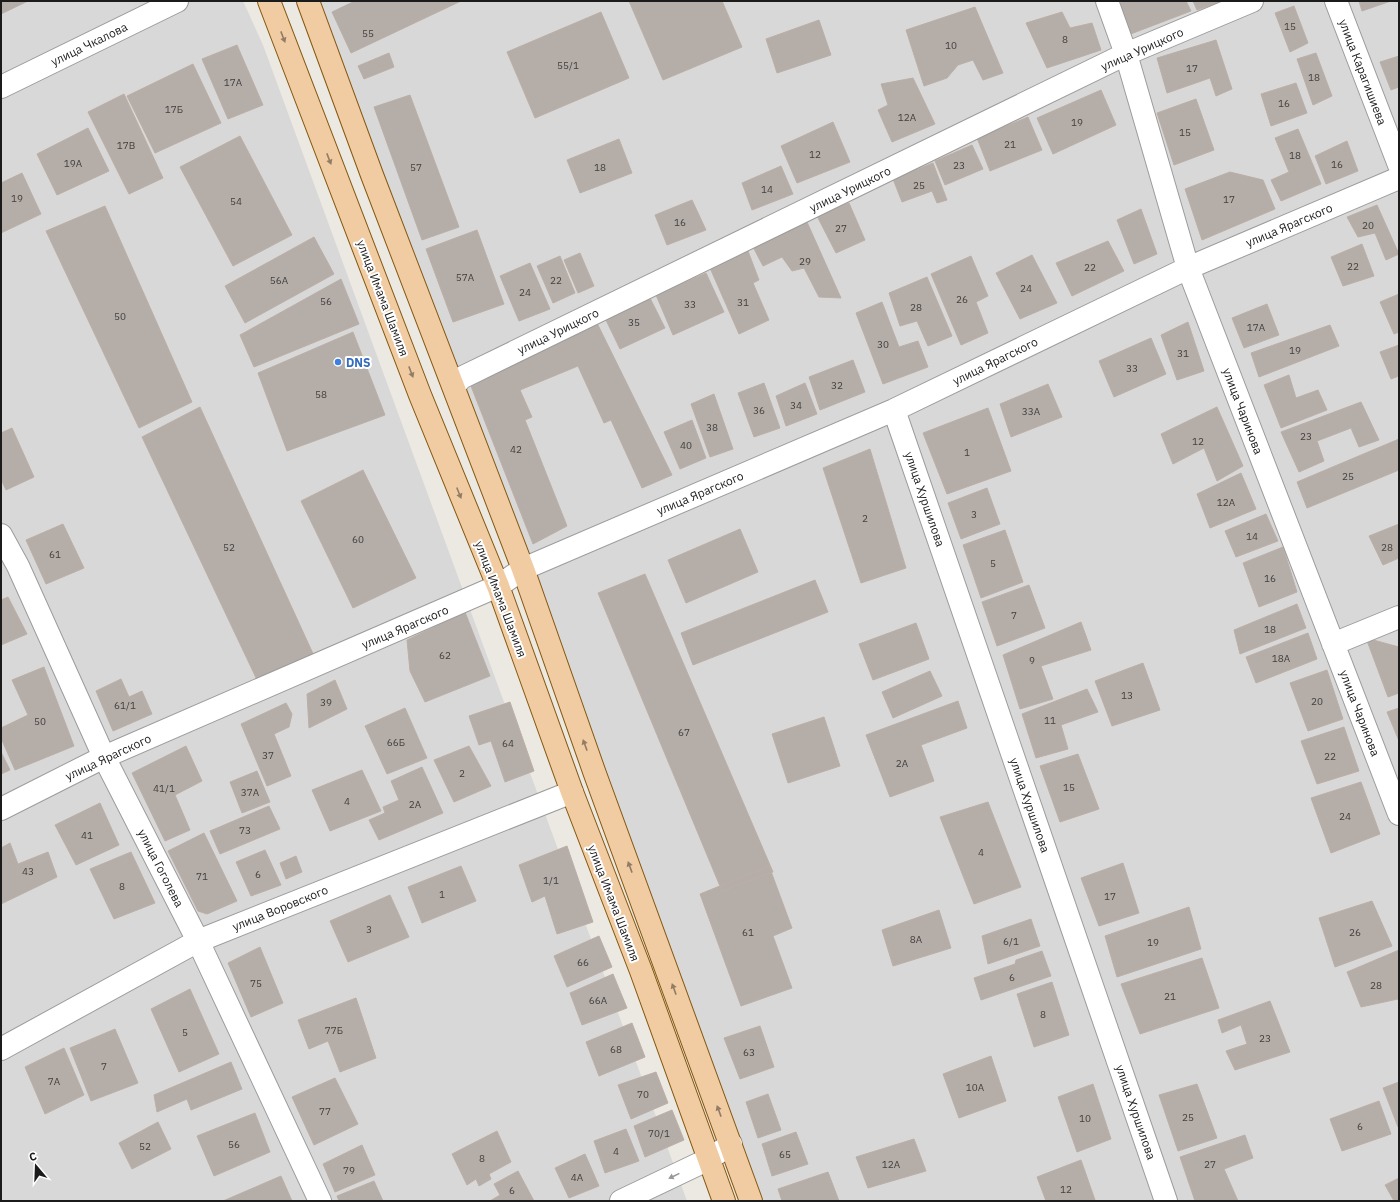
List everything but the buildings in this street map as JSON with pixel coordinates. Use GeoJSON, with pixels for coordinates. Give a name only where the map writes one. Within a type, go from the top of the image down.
{"type":"FeatureCollection","features":[{"type":"Feature","properties":{"kind":"main road","name":"улица Имама Шамиля"},"geometry":{"type":"LineString","coordinates":[[269,1],[420,395],[498,586],[572,792],[643,978],[724,1201]]}},
{"type":"Feature","properties":{"kind":"main road"},"geometry":{"type":"LineString","coordinates":[[308,1],[372,175],[524,569],[593,767],[751,1201]]}},
{"type":"Feature","properties":{"kind":"street","name":"улица Чкалова"},"geometry":{"type":"LineString","coordinates":[[1,87],[177,1]]}},
{"type":"Feature","properties":{"kind":"street","name":"улица Чаринова"},"geometry":{"type":"LineString","coordinates":[[1107,1],[1126,54],[1188,268],[1399,814]]}},
{"type":"Feature","properties":{"kind":"street","name":"улица Урицкого"},"geometry":{"type":"LineString","coordinates":[[454,388],[461,378],[1126,54],[1252,1]]}},
{"type":"Feature","properties":{"kind":"street","name":"улица Карагишиева"},"geometry":{"type":"LineString","coordinates":[[1336,1],[1399,164]]}},
{"type":"Feature","properties":{"kind":"street","name":"улица Ярагского"},"geometry":{"type":"LineString","coordinates":[[1,809],[104,757],[498,586],[524,569],[894,410],[1188,268],[1399,178]]}},
{"type":"Feature","properties":{"kind":"street","name":"улица Хуршилова"},"geometry":{"type":"LineString","coordinates":[[894,410],[1166,1201]]}},
{"type":"Feature","properties":{"kind":"street","name":"улица Гоголева"},"geometry":{"type":"LineString","coordinates":[[1,535],[9,570],[198,941],[320,1201]]}},
{"type":"Feature","properties":{"kind":"street"},"geometry":{"type":"LineString","coordinates":[[1333,644],[1399,617]]}},
{"type":"Feature","properties":{"kind":"street","name":"улица Воровского"},"geometry":{"type":"LineString","coordinates":[[1,1049],[198,941],[572,792]]}},
{"type":"Feature","properties":{"kind":"street"},"geometry":{"type":"LineString","coordinates":[[621,1201],[709,1159],[731,1144]]}},
{"type":"Feature","properties":{"kind":"shaded area"},"geometry":{"type":"Polygon","coordinates":[[[1,1],[243,1],[263,45],[687,1201],[1,1201],[1,1]]]}},
{"type":"Feature","properties":{"kind":"shaded area"},"geometry":{"type":"Polygon","coordinates":[[[319,1],[1399,1],[1399,1201],[754,1201],[319,1]]]}},
{"type":"Feature","properties":{"kind":"place","name":"DNS"},"geometry":{"type":"Point","coordinates":[338,362]}}]}
